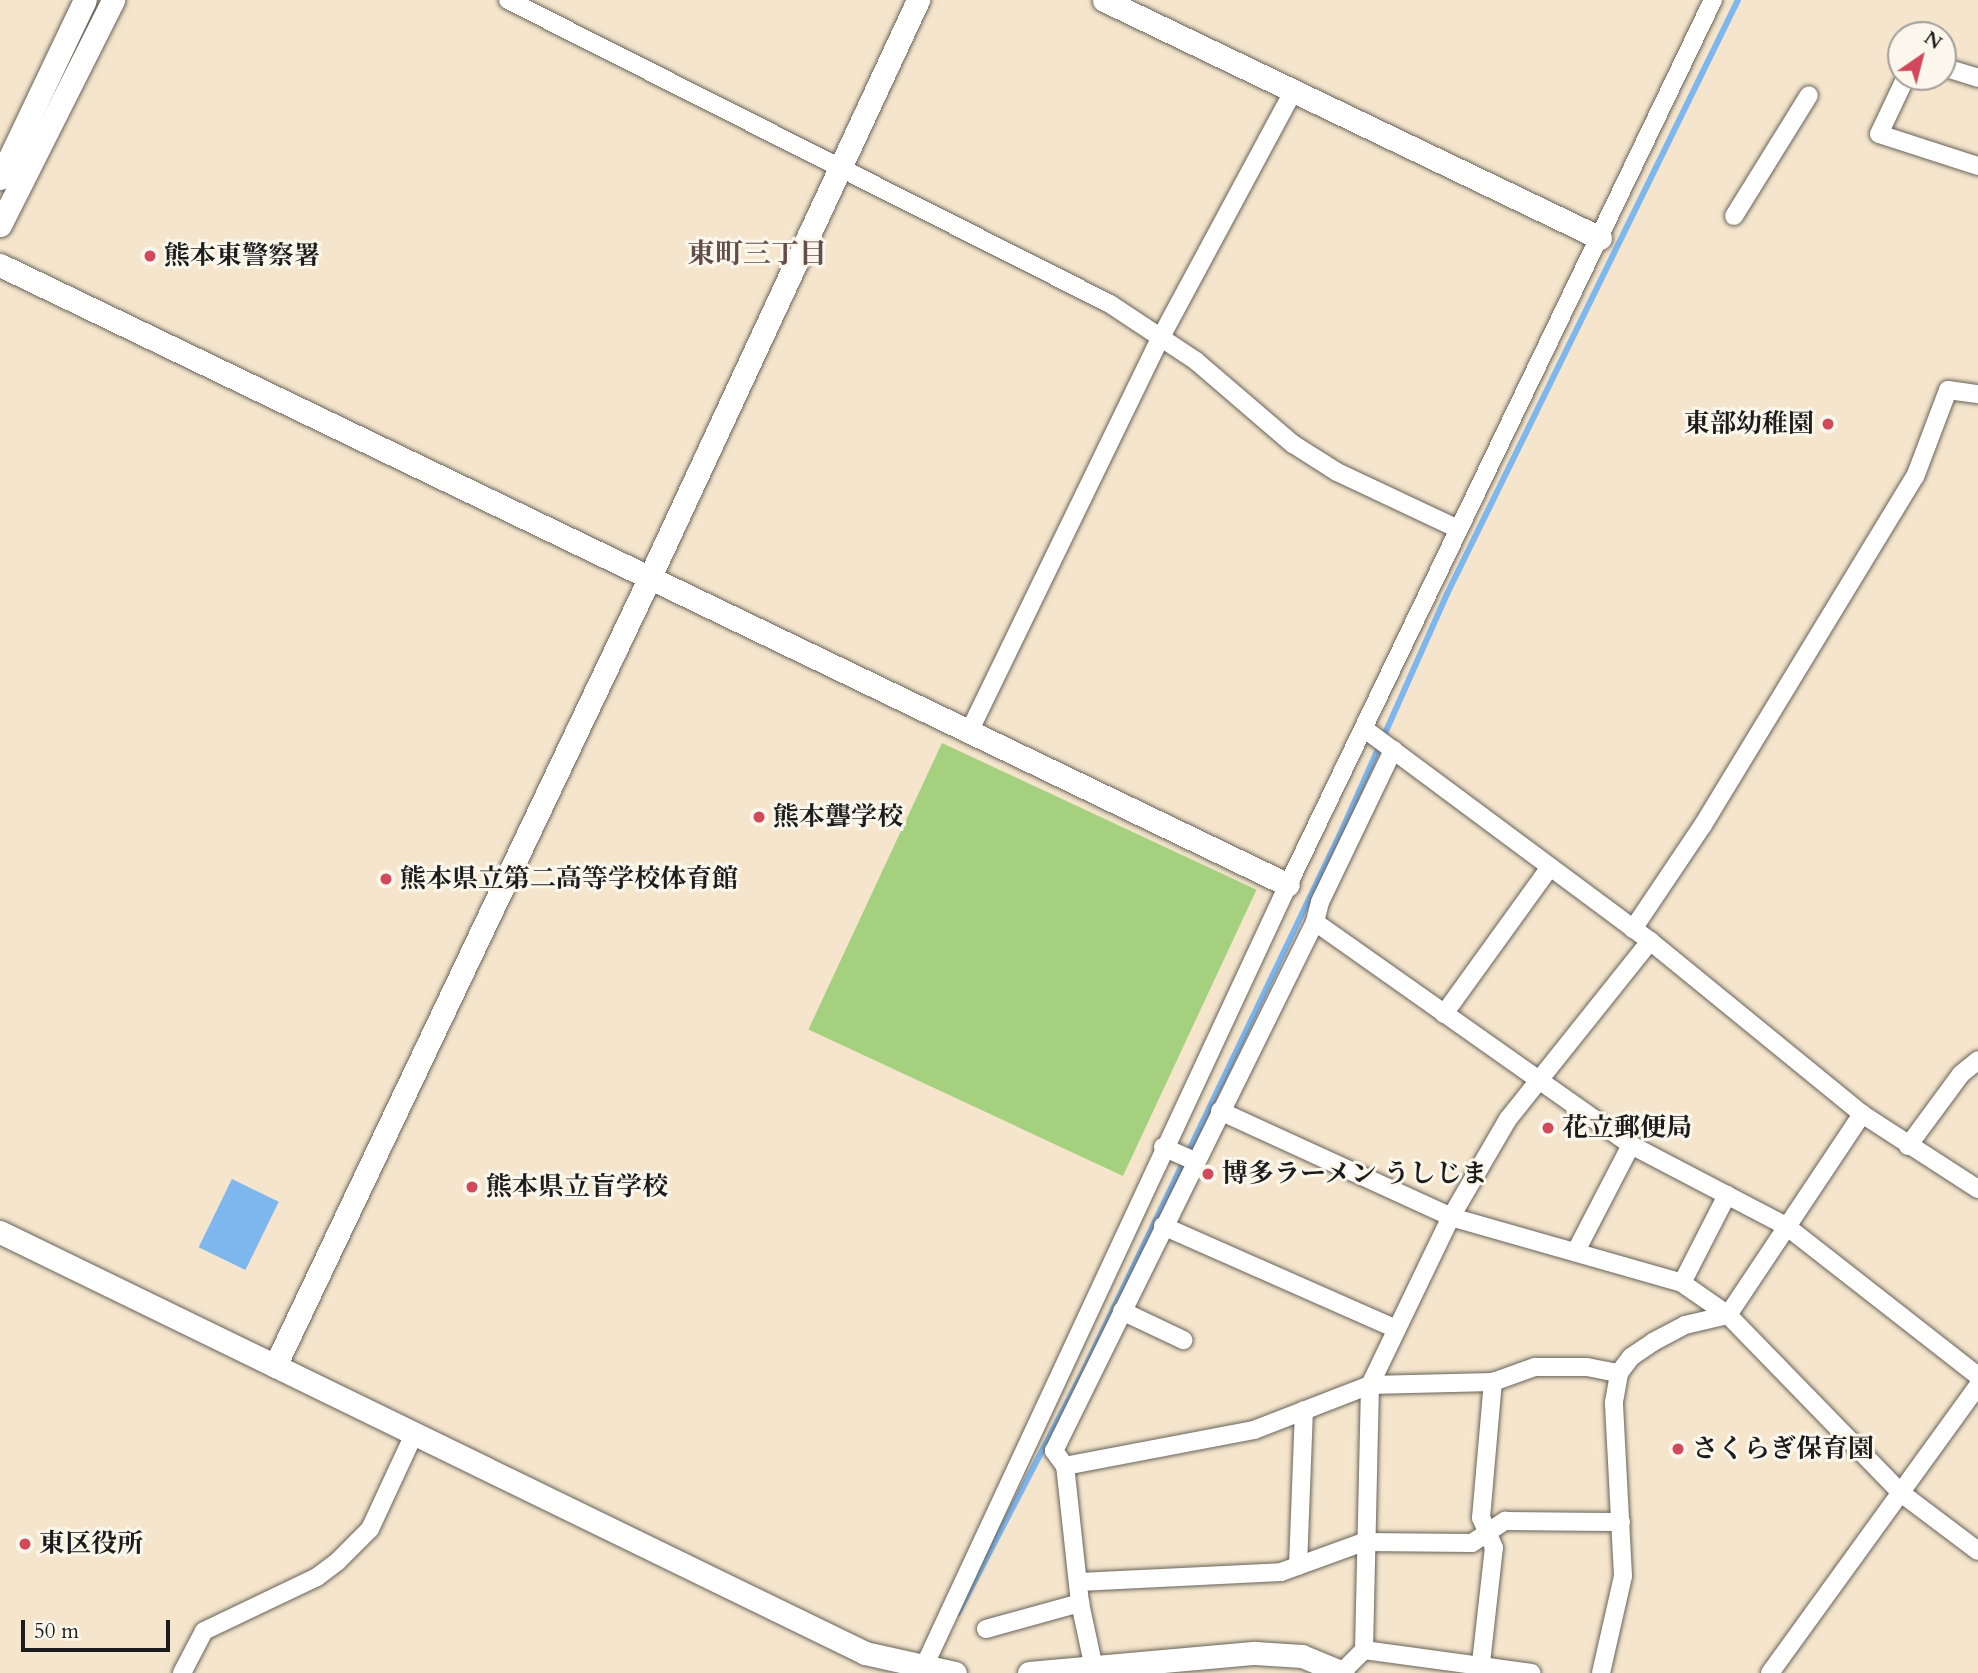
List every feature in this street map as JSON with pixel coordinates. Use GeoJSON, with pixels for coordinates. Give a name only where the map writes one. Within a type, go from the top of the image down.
{"type":"FeatureCollection","features":[{"type":"Feature","properties":{"kind":"street"},"geometry":{"type":"LineString","coordinates":[[0,178],[85,0]]}},
{"type":"Feature","properties":{"kind":"street"},"geometry":{"type":"LineString","coordinates":[[0,225],[113,0]]}},
{"type":"Feature","properties":{"kind":"street"},"geometry":{"type":"LineString","coordinates":[[508,0],[840,165],[1162,335],[1293,444],[1337,472],[1458,529]]}},
{"type":"Feature","properties":{"kind":"street"},"geometry":{"type":"LineString","coordinates":[[275,1366],[649,581],[918,0]]}},
{"type":"Feature","properties":{"kind":"street"},"geometry":{"type":"LineString","coordinates":[[1104,0],[1600,238]]}},
{"type":"Feature","properties":{"kind":"street"},"geometry":{"type":"LineString","coordinates":[[922,1670],[1287,885],[1366,730],[1458,529],[1713,0]]}},
{"type":"Feature","properties":{"kind":"street"},"geometry":{"type":"LineString","coordinates":[[1957,71],[1978,78]]}},
{"type":"Feature","properties":{"kind":"street"},"geometry":{"type":"LineString","coordinates":[[968,734],[1162,335],[1294,90]]}},
{"type":"Feature","properties":{"kind":"street"},"geometry":{"type":"LineString","coordinates":[[1900,91],[1880,134],[1978,166]]}},
{"type":"Feature","properties":{"kind":"street"},"geometry":{"type":"LineString","coordinates":[[1734,216],[1809,95]]}},
{"type":"Feature","properties":{"kind":"street"},"geometry":{"type":"LineString","coordinates":[[0,265],[649,581],[1287,885]]}},
{"type":"Feature","properties":{"kind":"street"},"geometry":{"type":"LineString","coordinates":[[1633,929],[1703,825],[1915,477],[1948,390],[1978,394]]}},
{"type":"Feature","properties":{"kind":"street"},"geometry":{"type":"LineString","coordinates":[[1366,730],[1650,941],[1862,1114],[1978,1189]]}},
{"type":"Feature","properties":{"kind":"street"},"geometry":{"type":"LineString","coordinates":[[1095,1669],[1080,1603],[1065,1466],[1054,1451],[1194,1161],[1315,922],[1320,902],[1393,750]]}},
{"type":"Feature","properties":{"kind":"street"},"geometry":{"type":"LineString","coordinates":[[1444,1014],[1550,867]]}},
{"type":"Feature","properties":{"kind":"street"},"geometry":{"type":"LineString","coordinates":[[1315,922],[1630,1145],[1786,1226],[1978,1376]]}},
{"type":"Feature","properties":{"kind":"street"},"geometry":{"type":"LineString","coordinates":[[1030,1673],[1255,1653],[1343,1672],[1364,1650],[1364,1542],[1370,1385],[1451,1217],[1508,1119],[1650,941]]}},
{"type":"Feature","properties":{"kind":"street"},"geometry":{"type":"LineString","coordinates":[[1908,1146],[1961,1074],[1978,1060]]}},
{"type":"Feature","properties":{"kind":"street"},"geometry":{"type":"LineString","coordinates":[[1220,1111],[1451,1217],[1682,1283],[1728,1315],[1901,1493],[1978,1551]]}},
{"type":"Feature","properties":{"kind":"street"},"geometry":{"type":"LineString","coordinates":[[1601,1673],[1623,1576],[1614,1402],[1619,1373],[1631,1357],[1653,1342],[1685,1325],[1728,1315],[1862,1114]]}},
{"type":"Feature","properties":{"kind":"street"},"geometry":{"type":"LineString","coordinates":[[1576,1251],[1630,1145]]}},
{"type":"Feature","properties":{"kind":"street"},"geometry":{"type":"LineString","coordinates":[[1163,1147],[1194,1161]]}},
{"type":"Feature","properties":{"kind":"street"},"geometry":{"type":"LineString","coordinates":[[1682,1283],[1727,1195]]}},
{"type":"Feature","properties":{"kind":"street"},"geometry":{"type":"LineString","coordinates":[[1163,1226],[1396,1329]]}},
{"type":"Feature","properties":{"kind":"street"},"geometry":{"type":"LineString","coordinates":[[0,1232],[865,1653],[922,1670],[955,1673]]}},
{"type":"Feature","properties":{"kind":"street"},"geometry":{"type":"LineString","coordinates":[[1122,1311],[1183,1340]]}},
{"type":"Feature","properties":{"kind":"street"},"geometry":{"type":"LineString","coordinates":[[1065,1466],[1255,1430],[1370,1385],[1493,1381],[1535,1367],[1587,1367],[1619,1373]]}},
{"type":"Feature","properties":{"kind":"street"},"geometry":{"type":"LineString","coordinates":[[1481,1663],[1493,1548],[1481,1518],[1493,1381]]}},
{"type":"Feature","properties":{"kind":"street"},"geometry":{"type":"LineString","coordinates":[[1770,1673],[1978,1387]]}},
{"type":"Feature","properties":{"kind":"street"},"geometry":{"type":"LineString","coordinates":[[1298,1566],[1304,1410]]}},
{"type":"Feature","properties":{"kind":"street"},"geometry":{"type":"LineString","coordinates":[[182,1673],[204,1631],[317,1577],[338,1561],[370,1529],[414,1434]]}},
{"type":"Feature","properties":{"kind":"street"},"geometry":{"type":"LineString","coordinates":[[1079,1581],[1281,1572],[1364,1542],[1472,1544],[1505,1521],[1621,1522]]}},
{"type":"Feature","properties":{"kind":"street"},"geometry":{"type":"LineString","coordinates":[[986,1629],[1080,1603]]}},
{"type":"Feature","properties":{"kind":"street"},"geometry":{"type":"LineString","coordinates":[[1364,1650],[1481,1663],[1531,1673]]}},
{"type":"Feature","properties":{"kind":"green space"},"geometry":{"type":"Polygon","coordinates":[[[942,743],[1256,890],[1123,1176],[808,1029],[942,743]]]}},
{"type":"Feature","properties":{"kind":"water"},"geometry":{"type":"Polygon","coordinates":[[[232,1179],[279,1202],[245,1270],[199,1247],[232,1179]]]}},
{"type":"Feature","properties":{"kind":"waterway"},"geometry":{"type":"LineString","coordinates":[[958,1613],[1086,1366],[1342,830],[1447,594],[1738,0]]}},
{"type":"Feature","properties":{"kind":"place","name":"熊本東警察署"},"geometry":{"type":"Point","coordinates":[150,256]}},
{"type":"Feature","properties":{"kind":"place","name":"東部幼稚園"},"geometry":{"type":"Point","coordinates":[1828,424]}},
{"type":"Feature","properties":{"kind":"place","name":"熊本聾学校"},"geometry":{"type":"Point","coordinates":[759,817]}},
{"type":"Feature","properties":{"kind":"place","name":"熊本県立第二高等学校体育館"},"geometry":{"type":"Point","coordinates":[386,879]}},
{"type":"Feature","properties":{"kind":"place","name":"花立郵便局"},"geometry":{"type":"Point","coordinates":[1548,1128]}},
{"type":"Feature","properties":{"kind":"place","name":"博多ラーメン うしじま"},"geometry":{"type":"Point","coordinates":[1208,1174]}},
{"type":"Feature","properties":{"kind":"place","name":"熊本県立盲学校"},"geometry":{"type":"Point","coordinates":[472,1187]}},
{"type":"Feature","properties":{"kind":"place","name":"さくらぎ保育園"},"geometry":{"type":"Point","coordinates":[1678,1449]}},
{"type":"Feature","properties":{"kind":"place","name":"東区役所"},"geometry":{"type":"Point","coordinates":[25,1544]}},
{"type":"Feature","properties":{"kind":"district","name":"東町三丁目"},"geometry":{"type":"Point","coordinates":[757,254]}}]}
